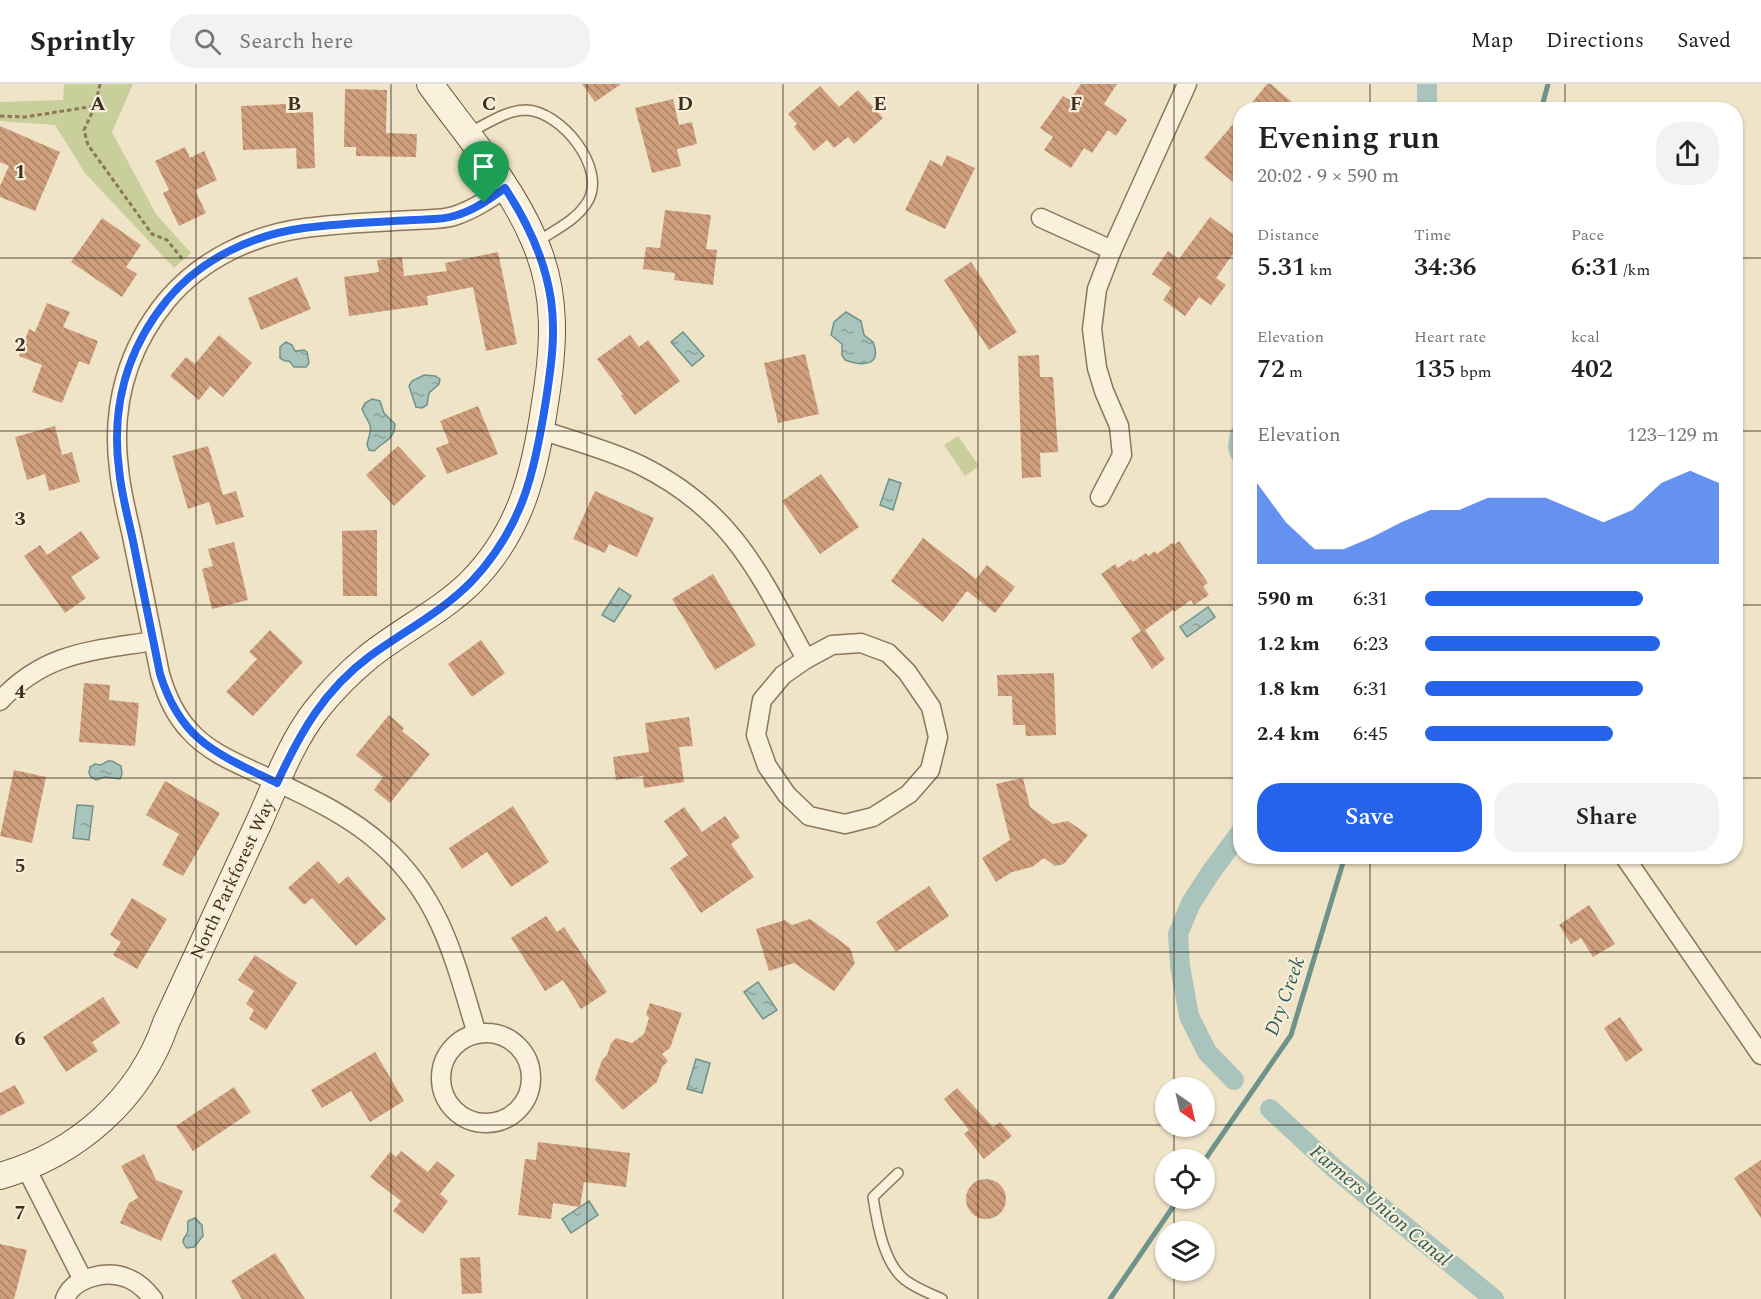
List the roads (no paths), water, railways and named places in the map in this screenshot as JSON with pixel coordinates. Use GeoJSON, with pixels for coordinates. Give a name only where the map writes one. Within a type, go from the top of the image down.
{"type":"FeatureCollection","features":[{"type":"Feature","properties":{"kind":"street","name":"North Parkforest Way"},"geometry":{"type":"LineString","coordinates":[[0,1176],[26,1168],[71,1144],[113,1110],[133,1087],[147,1065],[298,738],[316,711],[340,682],[369,657],[450,601],[472,581],[493,556],[510,529],[526,496],[535,465],[552,356],[551,301],[545,273],[536,242],[521,212],[430,84]]}},
{"type":"Feature","properties":{"kind":"street"},"geometry":{"type":"LineString","coordinates":[[1100,497],[1122,455],[1119,426],[1097,368],[1092,329],[1097,288],[1187,84]]}},
{"type":"Feature","properties":{"kind":"street"},"geometry":{"type":"LineString","coordinates":[[477,1034],[445,931],[412,877],[398,861],[367,832],[350,820],[222,756],[204,744],[176,713],[166,695],[153,641],[119,470],[117,422],[122,386],[134,351],[152,319],[176,290],[220,255],[270,234],[305,228],[453,217],[484,203],[505,188]]}},
{"type":"Feature","properties":{"kind":"street"},"geometry":{"type":"LineString","coordinates":[[1041,218],[1112,250]]}},
{"type":"Feature","properties":{"kind":"street"},"geometry":{"type":"LineString","coordinates":[[541,430],[639,465],[673,483],[702,505],[732,534],[755,566],[806,659]]}},
{"type":"Feature","properties":{"kind":"street"},"geometry":{"type":"LineString","coordinates":[[0,701],[13,687],[43,666],[62,658],[153,641]]}},
{"type":"Feature","properties":{"kind":"street"},"geometry":{"type":"LineString","coordinates":[[861,643],[888,653],[907,672],[931,707],[938,737],[930,770],[909,794],[873,817],[844,824],[810,816],[787,795],[767,766],[756,735],[762,700],[783,675],[806,659],[832,645],[861,643]]}},
{"type":"Feature","properties":{"kind":"street"},"geometry":{"type":"LineString","coordinates":[[1630,864],[1761,1055]]}},
{"type":"Feature","properties":{"kind":"street"},"geometry":{"type":"LineString","coordinates":[[491,1033],[506,1037],[518,1046],[531,1072],[530,1087],[525,1101],[516,1112],[503,1120],[488,1123],[473,1121],[460,1115],[449,1105],[443,1091],[441,1077],[444,1062],[451,1049],[463,1039],[477,1034],[491,1033]]}},
{"type":"Feature","properties":{"kind":"street"},"geometry":{"type":"LineString","coordinates":[[26,1168],[83,1280]]}},
{"type":"Feature","properties":{"kind":"street"},"geometry":{"type":"LineString","coordinates":[[64,1299],[67,1293],[83,1280],[104,1274],[127,1277],[146,1289],[153,1299]]}},
{"type":"Feature","properties":{"kind":"lane"},"geometry":{"type":"LineString","coordinates":[[466,134],[501,117],[528,110],[546,116],[557,123],[577,143],[588,162],[592,184],[589,200],[573,218],[536,242]]}},
{"type":"Feature","properties":{"kind":"lane"},"geometry":{"type":"LineString","coordinates":[[898,1173],[873,1197],[877,1225],[888,1259],[906,1281],[942,1299]]}},
{"type":"Feature","properties":{"kind":"water"},"geometry":{"type":"Polygon","coordinates":[[[846,312],[861,321],[864,335],[873,342],[875,356],[869,363],[845,360],[842,355],[842,344],[831,335],[834,322],[846,312]]]}},
{"type":"Feature","properties":{"kind":"water"},"geometry":{"type":"Polygon","coordinates":[[[683,332],[704,356],[692,366],[671,342],[683,332]]]}},
{"type":"Feature","properties":{"kind":"water"},"geometry":{"type":"Polygon","coordinates":[[[286,342],[292,345],[295,351],[307,352],[309,363],[306,367],[294,367],[289,361],[280,358],[280,347],[286,342]]]}},
{"type":"Feature","properties":{"kind":"water"},"geometry":{"type":"Polygon","coordinates":[[[424,375],[440,379],[439,384],[429,393],[427,405],[422,408],[416,407],[409,386],[412,381],[424,375]]]}},
{"type":"Feature","properties":{"kind":"water"},"geometry":{"type":"Polygon","coordinates":[[[372,399],[380,401],[384,413],[395,424],[391,436],[374,451],[369,450],[367,444],[371,428],[362,409],[365,403],[372,399]]]}},
{"type":"Feature","properties":{"kind":"water"},"geometry":{"type":"Polygon","coordinates":[[[889,479],[901,483],[893,510],[880,505],[889,479]]]}},
{"type":"Feature","properties":{"kind":"water"},"geometry":{"type":"Polygon","coordinates":[[[619,588],[631,596],[614,622],[602,615],[619,588]]]}},
{"type":"Feature","properties":{"kind":"water"},"geometry":{"type":"Polygon","coordinates":[[[1208,607],[1215,617],[1187,637],[1180,627],[1208,607]]]}},
{"type":"Feature","properties":{"kind":"water"},"geometry":{"type":"Polygon","coordinates":[[[108,761],[121,766],[120,779],[105,777],[96,780],[91,777],[90,767],[108,761]]]}},
{"type":"Feature","properties":{"kind":"water"},"geometry":{"type":"Polygon","coordinates":[[[77,805],[93,806],[89,840],[73,838],[77,805]]]}},
{"type":"Feature","properties":{"kind":"water"},"geometry":{"type":"Polygon","coordinates":[[[758,982],[777,1010],[763,1019],[744,992],[758,982]]]}},
{"type":"Feature","properties":{"kind":"water"},"geometry":{"type":"Polygon","coordinates":[[[696,1059],[710,1063],[702,1093],[687,1089],[696,1059]]]}},
{"type":"Feature","properties":{"kind":"water"},"geometry":{"type":"Polygon","coordinates":[[[589,1201],[598,1215],[571,1233],[562,1219],[589,1201]]]}},
{"type":"Feature","properties":{"kind":"water"},"geometry":{"type":"Polygon","coordinates":[[[195,1218],[202,1225],[203,1236],[194,1247],[187,1248],[183,1240],[188,1230],[188,1221],[195,1218]]]}},
{"type":"Feature","properties":{"kind":"waterway","name":"Farmers Union Canal"},"geometry":{"type":"LineString","coordinates":[[1427,84],[1427,102]]}},
{"type":"Feature","properties":{"kind":"waterway","name":"Dry Creek"},"geometry":{"type":"LineString","coordinates":[[1543,102],[1548,84]]}},
{"type":"Feature","properties":{"kind":"waterway","name":"Farmers Union Canal"},"geometry":{"type":"LineString","coordinates":[[1233,842],[1191,903],[1178,934],[1180,966],[1189,1016],[1207,1052],[1234,1080]]}},
{"type":"Feature","properties":{"kind":"waterway","name":"Dry Creek"},"geometry":{"type":"LineString","coordinates":[[1212,1149],[1291,1035],[1343,864]]}},
{"type":"Feature","properties":{"kind":"waterway","name":"Farmers Union Canal"},"geometry":{"type":"LineString","coordinates":[[1270,1109],[1335,1169],[1494,1299]]}},
{"type":"Feature","properties":{"kind":"waterway","name":"Dry Creek"},"geometry":{"type":"LineString","coordinates":[[1110,1299],[1171,1209]]}}]}
